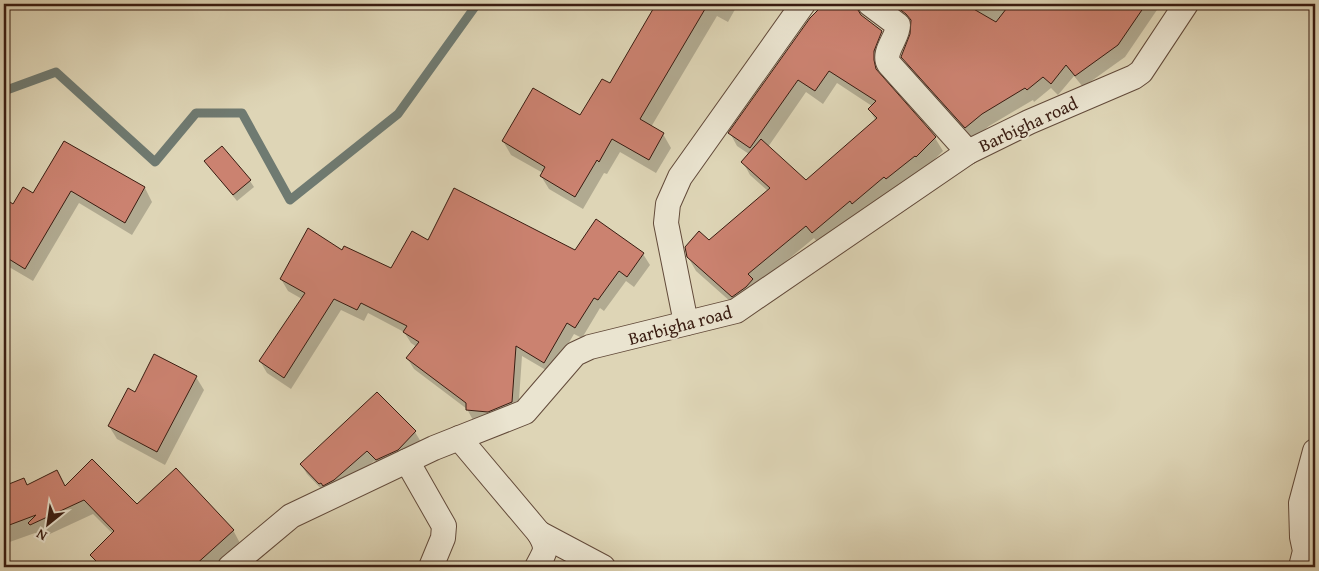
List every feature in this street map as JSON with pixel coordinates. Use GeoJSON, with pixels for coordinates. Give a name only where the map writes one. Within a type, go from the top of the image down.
{"type":"FeatureCollection","features":[{"type":"Feature","properties":{"kind":"street"},"geometry":{"type":"LineString","coordinates":[[686,323],[666,223],[668,204],[680,177],[803,4]]}},
{"type":"Feature","properties":{"kind":"street"},"geometry":{"type":"LineString","coordinates":[[870,4],[898,25],[898,30],[888,54],[887,60],[889,64],[968,152]]}},
{"type":"Feature","properties":{"kind":"street","name":"Barbigha road"},"geometry":{"type":"LineString","coordinates":[[230,567],[291,516],[407,461],[526,412],[575,354],[590,347],[736,311],[968,152],[1029,122],[1134,77],[1141,72],[1186,4]]}},
{"type":"Feature","properties":{"kind":"street"},"geometry":{"type":"LineString","coordinates":[[459,438],[546,544],[545,552],[537,567]]}},
{"type":"Feature","properties":{"kind":"street"},"geometry":{"type":"LineString","coordinates":[[1307,558],[1302,537],[1301,503],[1315,451]]}},
{"type":"Feature","properties":{"kind":"street"},"geometry":{"type":"LineString","coordinates":[[407,461],[444,526],[443,538],[431,567]]}},
{"type":"Feature","properties":{"kind":"street"},"geometry":{"type":"LineString","coordinates":[[538,533],[603,567]]}},
{"type":"Feature","properties":{"kind":"building"},"geometry":{"type":"Polygon","coordinates":[[[656,4],[708,4],[640,119],[664,133],[649,160],[612,139],[575,197],[540,176],[545,167],[502,141],[533,88],[580,115],[602,79],[610,83],[656,4]]]}},
{"type":"Feature","properties":{"kind":"building"},"geometry":{"type":"Polygon","coordinates":[[[824,4],[856,4],[861,15],[882,31],[874,51],[876,69],[936,137],[916,157],[886,179],[884,177],[852,204],[850,201],[812,233],[806,226],[748,274],[753,279],[746,287],[732,297],[687,257],[685,247],[699,231],[709,240],[770,188],[741,162],[761,139],[806,180],[877,118],[868,109],[876,101],[829,71],[815,91],[798,80],[750,148],[728,133],[810,18],[824,4]]]}},
{"type":"Feature","properties":{"kind":"building"},"geometry":{"type":"Polygon","coordinates":[[[893,4],[965,4],[996,22],[1010,4],[1146,4],[1118,45],[1075,76],[1066,65],[1051,84],[1043,77],[1027,90],[1025,88],[982,114],[965,128],[901,57],[910,34],[911,20],[893,4]]]}},
{"type":"Feature","properties":{"kind":"building"},"geometry":{"type":"Polygon","coordinates":[[[64,141],[145,187],[125,223],[71,191],[25,269],[4,256],[4,198],[13,204],[23,187],[33,193],[64,141]]]}},
{"type":"Feature","properties":{"kind":"building"},"geometry":{"type":"Polygon","coordinates":[[[222,146],[251,180],[233,195],[204,161],[222,146]]]}},
{"type":"Feature","properties":{"kind":"building"},"geometry":{"type":"Polygon","coordinates":[[[454,188],[575,250],[596,219],[644,253],[627,277],[619,271],[598,300],[594,298],[575,328],[567,323],[544,363],[516,346],[512,402],[488,412],[466,410],[466,403],[406,358],[419,342],[403,332],[407,326],[361,303],[357,310],[334,299],[284,378],[259,361],[305,293],[280,279],[308,228],[342,250],[344,246],[391,268],[412,231],[428,240],[454,188]]]}},
{"type":"Feature","properties":{"kind":"building"},"geometry":{"type":"Polygon","coordinates":[[[154,354],[197,376],[157,452],[108,426],[128,388],[135,392],[154,354]]]}},
{"type":"Feature","properties":{"kind":"building"},"geometry":{"type":"Polygon","coordinates":[[[377,392],[416,431],[398,450],[376,460],[367,451],[334,480],[323,486],[321,483],[319,484],[300,464],[377,392]]]}},
{"type":"Feature","properties":{"kind":"building"},"geometry":{"type":"Polygon","coordinates":[[[92,459],[137,504],[176,468],[234,530],[193,567],[102,567],[90,555],[114,531],[84,500],[30,525],[28,523],[36,515],[4,527],[4,486],[24,478],[27,485],[57,470],[65,486],[92,459]]]}},
{"type":"Feature","properties":{"kind":"waterway"},"geometry":{"type":"LineString","coordinates":[[4,91],[56,72],[155,162],[196,113],[242,113],[290,200],[398,114],[477,4]]}}]}
